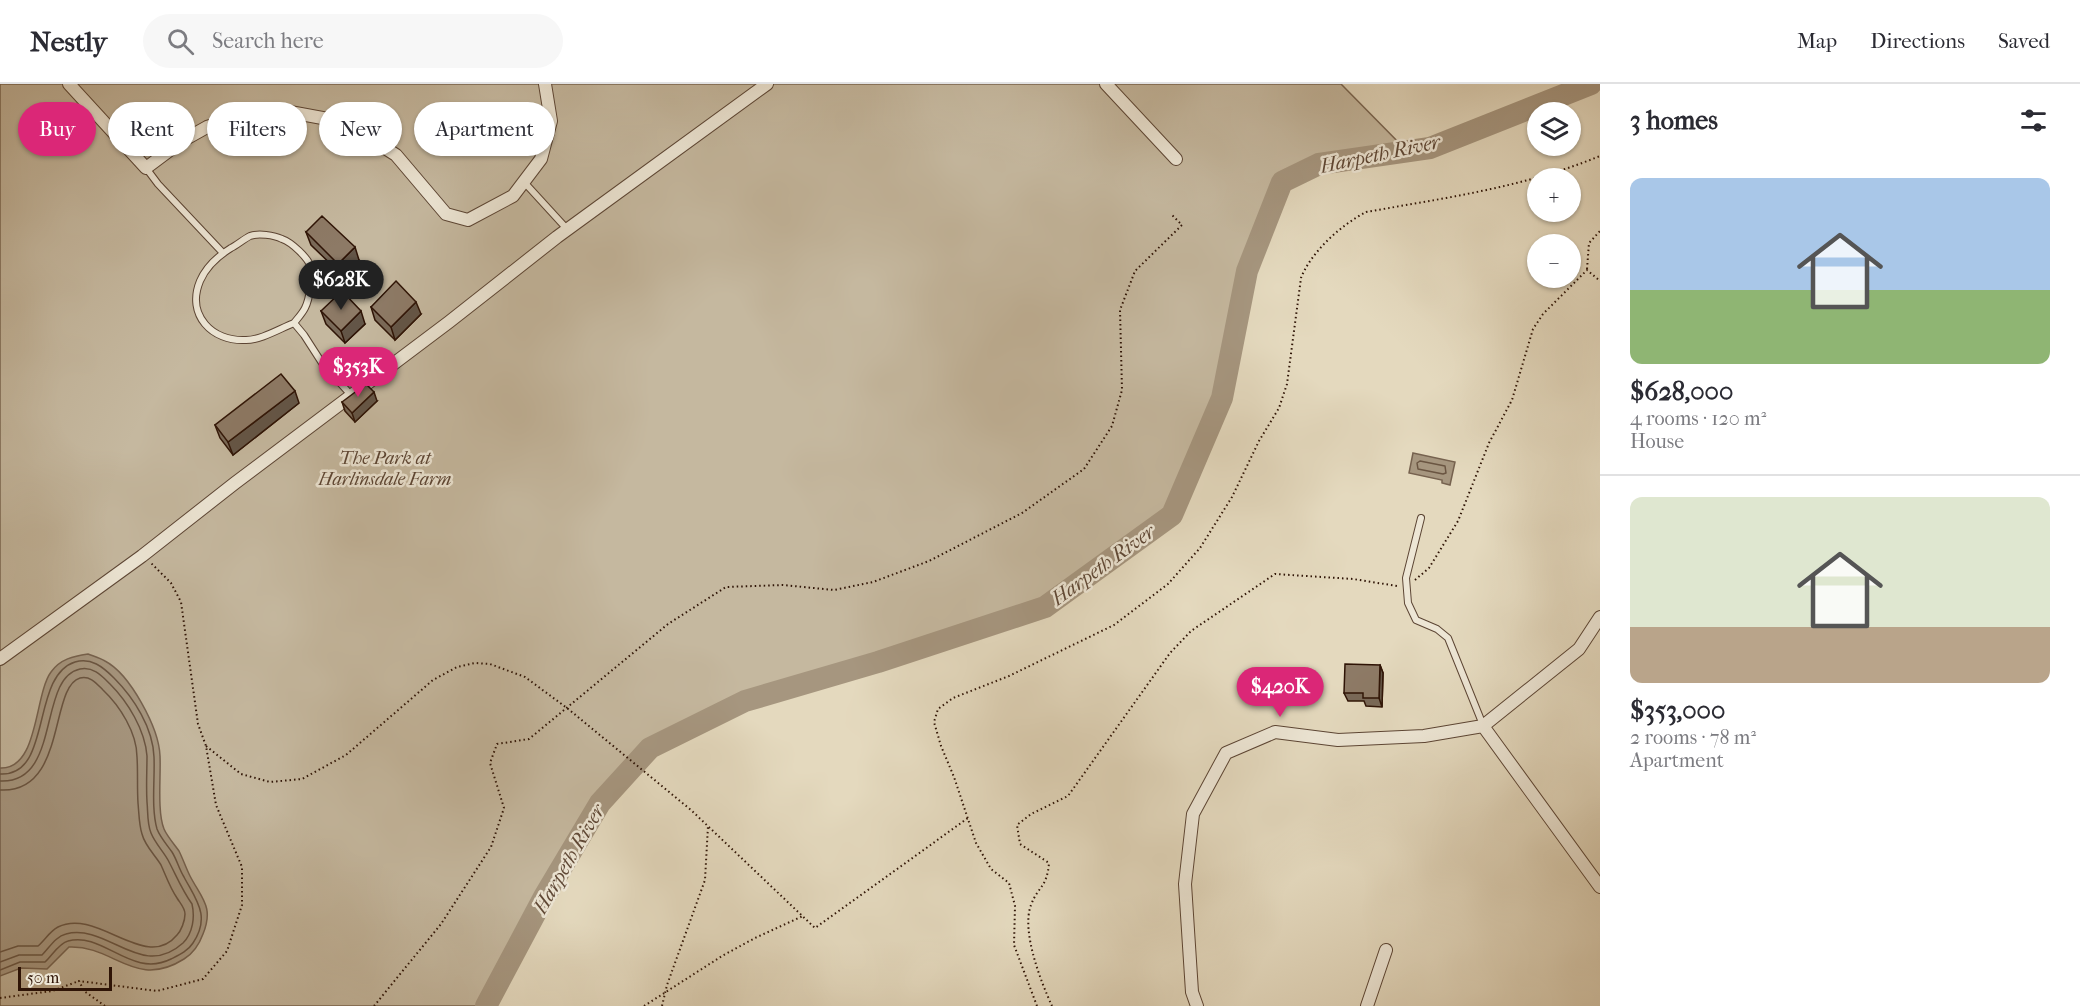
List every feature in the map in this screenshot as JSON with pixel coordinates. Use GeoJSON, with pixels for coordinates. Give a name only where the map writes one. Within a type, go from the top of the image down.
{"type":"FeatureCollection","features":[{"type":"Feature","properties":{"kind":"street"},"geometry":{"type":"LineString","coordinates":[[69,84],[146,168],[182,141],[207,127],[241,116],[290,112],[344,122],[396,155],[446,214],[468,220],[513,196],[540,159],[551,121],[545,84]]}},
{"type":"Feature","properties":{"kind":"street"},"geometry":{"type":"LineString","coordinates":[[0,659],[142,556],[567,229],[767,84]]}},
{"type":"Feature","properties":{"kind":"street"},"geometry":{"type":"LineString","coordinates":[[1106,84],[1176,159]]}},
{"type":"Feature","properties":{"kind":"street"},"geometry":{"type":"LineString","coordinates":[[1197,1006],[1192,992],[1185,884],[1193,814],[1226,753],[1275,732],[1338,740],[1424,736],[1483,726],[1579,649],[1600,617]]}},
{"type":"Feature","properties":{"kind":"street"},"geometry":{"type":"LineString","coordinates":[[1483,726],[1600,887]]}},
{"type":"Feature","properties":{"kind":"street"},"geometry":{"type":"LineString","coordinates":[[1367,1006],[1386,950]]}},
{"type":"Feature","properties":{"kind":"lane"},"geometry":{"type":"LineString","coordinates":[[146,168],[158,184],[223,253]]}},
{"type":"Feature","properties":{"kind":"lane"},"geometry":{"type":"LineString","coordinates":[[524,182],[567,229]]}},
{"type":"Feature","properties":{"kind":"lane"},"geometry":{"type":"LineString","coordinates":[[261,235],[284,239],[309,261],[311,268],[305,308],[294,323],[248,341],[230,339],[211,330],[201,320],[196,311],[195,293],[203,274],[223,253],[251,236],[261,235]]}},
{"type":"Feature","properties":{"kind":"lane"},"geometry":{"type":"LineString","coordinates":[[294,323],[322,363],[351,395]]}},
{"type":"Feature","properties":{"kind":"lane"},"geometry":{"type":"LineString","coordinates":[[1421,518],[1406,578],[1408,603],[1416,620],[1437,629],[1448,638],[1483,726]]}},
{"type":"Feature","properties":{"kind":"path"},"geometry":{"type":"LineString","coordinates":[[1036,1006],[1014,945],[1015,906],[1009,883],[991,869],[976,843],[934,722],[938,709],[953,698],[1009,676],[1114,625],[1168,584],[1200,548],[1232,497],[1259,441],[1279,408],[1287,384],[1301,278],[1306,264],[1347,222],[1366,212],[1506,187],[1578,166],[1600,156]]}},
{"type":"Feature","properties":{"kind":"path"},"geometry":{"type":"LineString","coordinates":[[374,1006],[441,924],[491,847],[504,808],[489,763],[496,744],[529,739],[668,624],[726,587],[783,585],[834,590],[873,582],[929,561],[1022,513],[1084,469],[1112,426],[1122,390],[1120,310],[1136,271],[1182,225],[1171,214]]}},
{"type":"Feature","properties":{"kind":"path"},"geometry":{"type":"LineString","coordinates":[[1052,1006],[1028,936],[1030,906],[1048,878],[1048,863],[1020,844],[1017,825],[1030,814],[1068,796],[1170,653],[1191,631],[1275,574],[1353,579],[1406,587],[1429,568],[1458,521],[1489,443],[1512,400],[1533,329],[1543,314],[1587,270],[1589,243],[1600,231]]}},
{"type":"Feature","properties":{"kind":"path"},"geometry":{"type":"LineString","coordinates":[[1587,270],[1600,280]]}},
{"type":"Feature","properties":{"kind":"path"},"geometry":{"type":"LineString","coordinates":[[0,998],[52,991],[79,981],[157,991],[203,979],[227,951],[242,905],[242,867],[216,805],[206,746],[198,724],[181,602],[171,583],[142,556]]}},
{"type":"Feature","properties":{"kind":"path"},"geometry":{"type":"LineString","coordinates":[[206,746],[241,774],[270,782],[302,779],[346,755],[433,680],[457,667],[475,663],[490,664],[525,677],[567,708],[691,810],[815,928],[968,818]]}},
{"type":"Feature","properties":{"kind":"path"},"geometry":{"type":"LineString","coordinates":[[662,1006],[664,993],[705,880],[708,826]]}},
{"type":"Feature","properties":{"kind":"path"},"geometry":{"type":"LineString","coordinates":[[644,1006],[755,938],[803,916]]}},
{"type":"Feature","properties":{"kind":"path"},"geometry":{"type":"LineString","coordinates":[[79,981],[84,991],[105,1006]]}},
{"type":"Feature","properties":{"kind":"green space","name":"The Park at Harlinsdale Farm"},"geometry":{"type":"Polygon","coordinates":[[[0,84],[1341,84],[1407,151],[1319,164],[1282,182],[1247,271],[1222,398],[1171,515],[1045,607],[878,662],[745,701],[650,748],[600,803],[544,897],[486,1006],[0,1006],[0,84]]]}},
{"type":"Feature","properties":{"kind":"water"},"geometry":{"type":"Polygon","coordinates":[[[1413,453],[1455,462],[1450,485],[1442,483],[1442,480],[1409,473],[1413,453]]]}},
{"type":"Feature","properties":{"kind":"water"},"geometry":{"type":"Polygon","coordinates":[[[88,654],[105,661],[124,677],[149,717],[160,756],[162,822],[165,832],[179,851],[205,904],[206,925],[200,942],[193,951],[184,959],[167,967],[152,970],[138,968],[99,952],[69,947],[47,969],[21,968],[0,976],[0,768],[13,765],[22,757],[29,745],[41,697],[51,672],[63,661],[88,654]]]}},
{"type":"Feature","properties":{"kind":"building"},"geometry":{"type":"Polygon","coordinates":[[[322,216],[355,247],[338,264],[306,232],[322,216]]]}},
{"type":"Feature","properties":{"kind":"building"},"geometry":{"type":"Polygon","coordinates":[[[396,281],[416,302],[391,327],[371,307],[396,281]]]}},
{"type":"Feature","properties":{"kind":"building"},"geometry":{"type":"Polygon","coordinates":[[[342,291],[361,311],[341,331],[321,311],[342,291]]]}},
{"type":"Feature","properties":{"kind":"building"},"geometry":{"type":"Polygon","coordinates":[[[281,374],[295,391],[228,442],[215,425],[281,374]]]}},
{"type":"Feature","properties":{"kind":"building"},"geometry":{"type":"Polygon","coordinates":[[[366,384],[374,392],[352,413],[342,402],[366,384]]]}},
{"type":"Feature","properties":{"kind":"building"},"geometry":{"type":"Polygon","coordinates":[[[1345,664],[1380,665],[1379,698],[1363,698],[1363,693],[1344,693],[1345,664]]]}},
{"type":"Feature","properties":{"kind":"waterway","name":"Harpeth River"},"geometry":{"type":"LineString","coordinates":[[486,1006],[544,897],[600,803],[650,748],[745,701],[878,662],[1045,607],[1172,515],[1222,398],[1247,271],[1282,182],[1319,164],[1430,148],[1591,84]]}}]}
